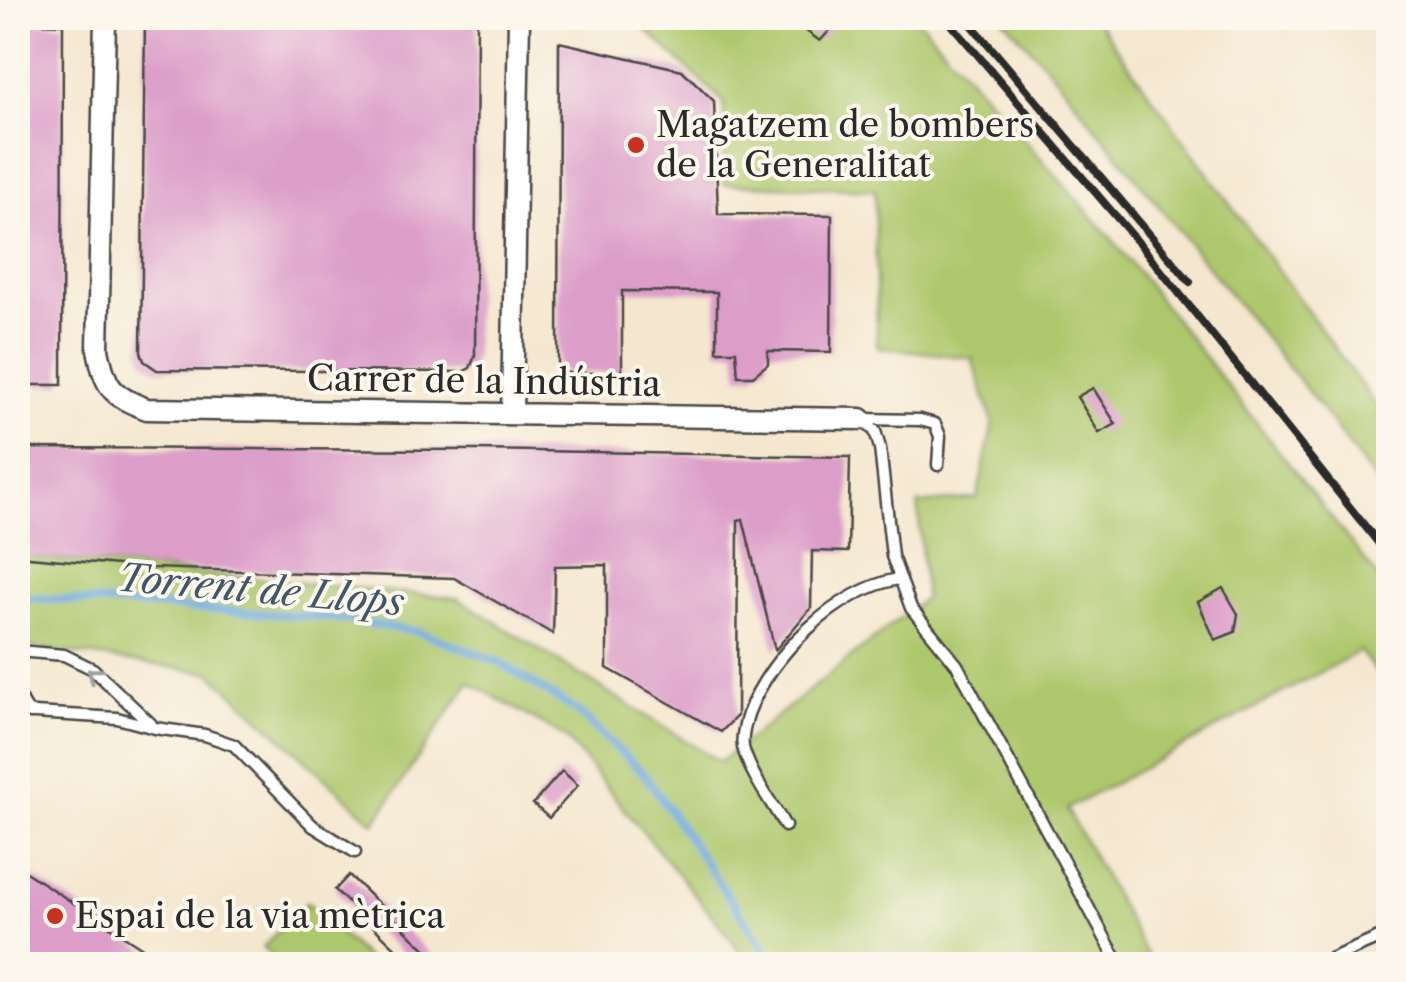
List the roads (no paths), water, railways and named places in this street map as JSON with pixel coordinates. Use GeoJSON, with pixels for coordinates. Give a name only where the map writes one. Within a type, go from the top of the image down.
{"type":"FeatureCollection","features":[{"type":"Feature","properties":{"kind":"street","name":"Carrer de la Indústria"},"geometry":{"type":"LineString","coordinates":[[105,18],[98,350],[103,376],[110,389],[125,401],[147,409],[862,419]]}},
{"type":"Feature","properties":{"kind":"street"},"geometry":{"type":"LineString","coordinates":[[512,413],[519,18]]}},
{"type":"Feature","properties":{"kind":"lane"},"geometry":{"type":"LineString","coordinates":[[862,419],[935,424],[940,436],[938,465]]}},
{"type":"Feature","properties":{"kind":"lane"},"geometry":{"type":"LineString","coordinates":[[862,419],[874,431],[880,448],[892,556],[911,608],[958,665],[1119,964]]}},
{"type":"Feature","properties":{"kind":"lane"},"geometry":{"type":"LineString","coordinates":[[785,826],[742,749],[753,702],[774,663],[808,629],[871,586],[898,580]]}},
{"type":"Feature","properties":{"kind":"lane"},"geometry":{"type":"LineString","coordinates":[[18,651],[64,655],[93,669],[155,728]]}},
{"type":"Feature","properties":{"kind":"lane"},"geometry":{"type":"LineString","coordinates":[[18,695],[23,713],[116,718],[205,735],[234,745],[312,826],[354,852]]}},
{"type":"Feature","properties":{"kind":"lane"},"geometry":{"type":"LineString","coordinates":[[1319,964],[1388,934]]}},
{"type":"Feature","properties":{"kind":"waterway","name":"Torrent de Llops"},"geometry":{"type":"LineString","coordinates":[[18,597],[332,618],[420,632],[499,662],[577,711],[645,775],[775,964]]}},
{"type":"Feature","properties":{"kind":"railway"},"geometry":{"type":"LineString","coordinates":[[946,18],[1143,248],[1388,555]]}},
{"type":"Feature","properties":{"kind":"railway"},"geometry":{"type":"LineString","coordinates":[[966,18],[1190,282]]}},
{"type":"Feature","properties":{"kind":"place","name":"Magatzem de bombers de la Generalitat"},"geometry":{"type":"Point","coordinates":[636,145]}},
{"type":"Feature","properties":{"kind":"place","name":"Espai de la via mètrica"},"geometry":{"type":"Point","coordinates":[55,916]}}]}
